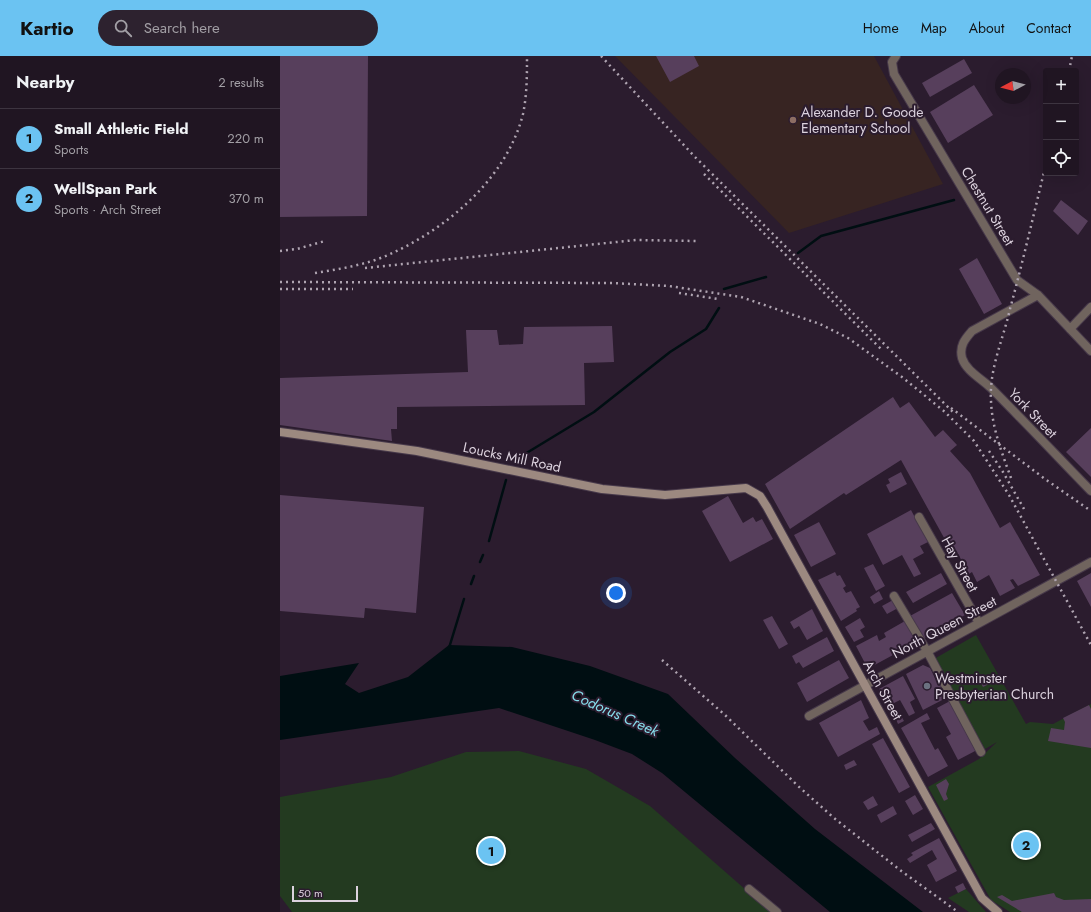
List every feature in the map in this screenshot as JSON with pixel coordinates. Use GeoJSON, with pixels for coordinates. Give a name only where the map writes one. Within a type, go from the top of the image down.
{"type":"FeatureCollection","features":[{"type":"Feature","properties":{"kind":"street","name":"Chestnut Street"},"geometry":{"type":"LineString","coordinates":[[896,56],[892,62],[894,74],[1017,280],[1038,295],[1091,351]]}},
{"type":"Feature","properties":{"kind":"street","name":"York Street"},"geometry":{"type":"LineString","coordinates":[[1038,295],[972,331],[964,340],[961,350],[965,365],[991,388],[1091,491]]}},
{"type":"Feature","properties":{"kind":"street"},"geometry":{"type":"LineString","coordinates":[[1070,329],[1091,307]]}},
{"type":"Feature","properties":{"kind":"street","name":"Loucks Mill Road"},"geometry":{"type":"LineString","coordinates":[[280,432],[417,451],[602,489],[665,495],[698,493],[740,487]]}},
{"type":"Feature","properties":{"kind":"street","name":"Arch Street"},"geometry":{"type":"LineString","coordinates":[[740,487],[752,490],[760,496],[767,507],[982,898],[998,912]]}},
{"type":"Feature","properties":{"kind":"street","name":"Hay Street"},"geometry":{"type":"LineString","coordinates":[[919,517],[979,623]]}},
{"type":"Feature","properties":{"kind":"street","name":"North Queen Street"},"geometry":{"type":"LineString","coordinates":[[809,716],[1091,562]]}},
{"type":"Feature","properties":{"kind":"street"},"geometry":{"type":"LineString","coordinates":[[894,596],[927,652],[981,752]]}},
{"type":"Feature","properties":{"kind":"street"},"geometry":{"type":"LineString","coordinates":[[749,888],[777,912]]}},
{"type":"Feature","properties":{"kind":"shaded area","name":"Alexander D. Goode Elementary School"},"geometry":{"type":"Polygon","coordinates":[[[615,56],[874,56],[943,184],[789,233],[615,56]]]}},
{"type":"Feature","properties":{"kind":"green space"},"geometry":{"type":"Polygon","coordinates":[[[976,635],[1026,724],[1030,722],[1053,724],[1091,704],[1091,912],[1010,912],[991,900],[928,787],[979,759],[997,742],[985,749],[934,659],[976,635]]]}},
{"type":"Feature","properties":{"kind":"green space"},"geometry":{"type":"Polygon","coordinates":[[[519,751],[586,769],[650,806],[771,912],[292,912],[280,896],[280,797],[391,777],[466,752],[519,751]]]}},
{"type":"Feature","properties":{"kind":"green space"},"geometry":{"type":"Polygon","coordinates":[[[966,889],[986,912],[969,912],[948,898],[966,889]]]}},
{"type":"Feature","properties":{"kind":"water","name":"Codorus Creek"},"geometry":{"type":"Polygon","coordinates":[[[449,645],[512,647],[590,666],[668,694],[735,758],[815,829],[923,912],[830,912],[662,773],[632,754],[499,708],[280,740],[280,676],[359,663],[345,684],[359,693],[408,677],[449,645]]]}},
{"type":"Feature","properties":{"kind":"building"},"geometry":{"type":"Polygon","coordinates":[[[280,56],[368,56],[367,216],[280,217],[280,56]]]}},
{"type":"Feature","properties":{"kind":"building"},"geometry":{"type":"Polygon","coordinates":[[[656,56],[694,56],[699,66],[670,82],[656,56]]]}},
{"type":"Feature","properties":{"kind":"building"},"geometry":{"type":"Polygon","coordinates":[[[964,59],[972,73],[930,97],[922,83],[964,59]]]}},
{"type":"Feature","properties":{"kind":"building"},"geometry":{"type":"Polygon","coordinates":[[[974,85],[993,115],[948,143],[930,112],[974,85]]]}},
{"type":"Feature","properties":{"kind":"building"},"geometry":{"type":"Polygon","coordinates":[[[1061,200],[1088,221],[1078,235],[1053,211],[1061,200]]]}},
{"type":"Feature","properties":{"kind":"building"},"geometry":{"type":"Polygon","coordinates":[[[977,258],[1002,304],[984,314],[959,269],[977,258]]]}},
{"type":"Feature","properties":{"kind":"building"},"geometry":{"type":"Polygon","coordinates":[[[612,326],[614,362],[584,363],[585,405],[397,407],[397,429],[391,429],[392,441],[280,425],[280,378],[468,372],[466,330],[497,330],[499,345],[523,344],[524,327],[612,326]]]}},
{"type":"Feature","properties":{"kind":"building"},"geometry":{"type":"Polygon","coordinates":[[[893,397],[900,408],[909,402],[935,437],[943,430],[957,445],[950,451],[970,473],[1000,528],[1010,522],[1040,575],[1018,586],[1013,579],[1010,580],[1015,588],[1000,596],[989,575],[977,582],[972,572],[969,574],[957,552],[953,554],[901,460],[846,495],[844,493],[790,529],[765,484],[893,397]]]}},
{"type":"Feature","properties":{"kind":"building"},"geometry":{"type":"Polygon","coordinates":[[[1091,428],[1091,477],[1066,452],[1091,428]]]}},
{"type":"Feature","properties":{"kind":"building"},"geometry":{"type":"Polygon","coordinates":[[[901,472],[907,484],[890,493],[886,485],[890,483],[888,479],[901,472]]]}},
{"type":"Feature","properties":{"kind":"building"},"geometry":{"type":"Polygon","coordinates":[[[280,495],[424,507],[416,613],[365,608],[364,618],[280,611],[280,495]]]}},
{"type":"Feature","properties":{"kind":"building"},"geometry":{"type":"Polygon","coordinates":[[[728,496],[743,523],[753,517],[756,522],[762,519],[773,539],[730,562],[702,511],[728,496]]]}},
{"type":"Feature","properties":{"kind":"building"},"geometry":{"type":"Polygon","coordinates":[[[911,510],[928,542],[920,546],[924,553],[913,559],[921,574],[914,577],[902,555],[883,565],[867,534],[911,510]]]}},
{"type":"Feature","properties":{"kind":"building"},"geometry":{"type":"Polygon","coordinates":[[[819,522],[836,554],[811,567],[794,535],[819,522]]]}},
{"type":"Feature","properties":{"kind":"building"},"geometry":{"type":"Polygon","coordinates":[[[873,564],[885,586],[876,591],[864,568],[873,564]]]}},
{"type":"Feature","properties":{"kind":"building"},"geometry":{"type":"Polygon","coordinates":[[[835,572],[837,576],[840,575],[846,586],[843,588],[846,593],[851,591],[860,607],[856,609],[857,611],[841,621],[818,580],[835,572]]]}},
{"type":"Feature","properties":{"kind":"building"},"geometry":{"type":"Polygon","coordinates":[[[941,573],[947,584],[913,603],[906,592],[941,573]]]}},
{"type":"Feature","properties":{"kind":"building"},"geometry":{"type":"Polygon","coordinates":[[[1091,573],[1091,607],[1077,581],[1091,573]]]}},
{"type":"Feature","properties":{"kind":"building"},"geometry":{"type":"Polygon","coordinates":[[[879,591],[883,599],[874,604],[870,597],[879,591]]]}},
{"type":"Feature","properties":{"kind":"building"},"geometry":{"type":"Polygon","coordinates":[[[952,593],[965,615],[923,639],[910,616],[952,593]]]}},
{"type":"Feature","properties":{"kind":"building"},"geometry":{"type":"Polygon","coordinates":[[[893,600],[898,608],[887,614],[882,606],[893,600]]]}},
{"type":"Feature","properties":{"kind":"building"},"geometry":{"type":"Polygon","coordinates":[[[812,609],[823,631],[807,640],[799,626],[794,629],[790,622],[812,609]]]}},
{"type":"Feature","properties":{"kind":"building"},"geometry":{"type":"Polygon","coordinates":[[[772,616],[788,644],[779,649],[763,620],[772,616]]]}},
{"type":"Feature","properties":{"kind":"building"},"geometry":{"type":"Polygon","coordinates":[[[860,618],[865,627],[860,630],[864,637],[854,642],[845,627],[860,618]]]}},
{"type":"Feature","properties":{"kind":"building"},"geometry":{"type":"Polygon","coordinates":[[[905,621],[917,642],[869,668],[867,667],[856,646],[877,635],[879,641],[886,637],[884,633],[905,621]]]}},
{"type":"Feature","properties":{"kind":"building"},"geometry":{"type":"Polygon","coordinates":[[[827,637],[834,651],[803,668],[799,662],[796,664],[792,656],[827,637]]]}},
{"type":"Feature","properties":{"kind":"building"},"geometry":{"type":"Polygon","coordinates":[[[839,660],[849,678],[807,702],[797,683],[839,660]]]}},
{"type":"Feature","properties":{"kind":"building","name":"Westminster Presbyterian Church"},"geometry":{"type":"Polygon","coordinates":[[[923,665],[930,668],[936,680],[938,679],[948,697],[923,710],[906,674],[923,665]]]}},
{"type":"Feature","properties":{"kind":"building"},"geometry":{"type":"Polygon","coordinates":[[[987,675],[991,683],[983,687],[979,680],[987,675]]]}},
{"type":"Feature","properties":{"kind":"building"},"geometry":{"type":"Polygon","coordinates":[[[903,676],[915,699],[910,702],[915,713],[909,716],[900,700],[888,706],[879,689],[903,676]]]}},
{"type":"Feature","properties":{"kind":"building"},"geometry":{"type":"Polygon","coordinates":[[[861,700],[869,718],[863,721],[869,731],[877,727],[880,734],[838,757],[819,723],[861,700]]]}},
{"type":"Feature","properties":{"kind":"building"},"geometry":{"type":"Polygon","coordinates":[[[950,701],[977,750],[958,760],[946,737],[951,734],[937,708],[950,701]]]}},
{"type":"Feature","properties":{"kind":"building"},"geometry":{"type":"Polygon","coordinates":[[[1089,705],[1091,709],[1091,748],[1048,741],[1051,728],[1064,730],[1065,722],[1063,718],[1089,705]]]}},
{"type":"Feature","properties":{"kind":"building"},"geometry":{"type":"Polygon","coordinates":[[[927,713],[930,719],[921,723],[935,750],[938,748],[948,766],[928,777],[901,728],[927,713]]]}},
{"type":"Feature","properties":{"kind":"building"},"geometry":{"type":"Polygon","coordinates":[[[900,714],[904,721],[898,724],[895,717],[900,714]]]}},
{"type":"Feature","properties":{"kind":"building"},"geometry":{"type":"Polygon","coordinates":[[[883,738],[910,787],[899,793],[872,744],[883,738]]]}},
{"type":"Feature","properties":{"kind":"building"},"geometry":{"type":"Polygon","coordinates":[[[854,760],[857,765],[846,770],[844,765],[854,760]]]}},
{"type":"Feature","properties":{"kind":"building"},"geometry":{"type":"Polygon","coordinates":[[[946,779],[949,784],[946,794],[948,799],[944,801],[936,785],[946,779]]]}},
{"type":"Feature","properties":{"kind":"building"},"geometry":{"type":"Polygon","coordinates":[[[915,795],[923,809],[913,815],[905,801],[915,795]]]}},
{"type":"Feature","properties":{"kind":"building"},"geometry":{"type":"Polygon","coordinates":[[[873,796],[878,805],[868,810],[863,802],[873,796]]]}},
{"type":"Feature","properties":{"kind":"building"},"geometry":{"type":"Polygon","coordinates":[[[893,806],[897,814],[881,823],[877,815],[893,806]]]}},
{"type":"Feature","properties":{"kind":"building"},"geometry":{"type":"Polygon","coordinates":[[[931,823],[935,829],[912,842],[908,835],[931,823]]]}},
{"type":"Feature","properties":{"kind":"building"},"geometry":{"type":"Polygon","coordinates":[[[939,838],[957,871],[936,882],[927,865],[937,859],[932,850],[910,863],[907,859],[913,855],[911,853],[939,838]]]}},
{"type":"Feature","properties":{"kind":"building"},"geometry":{"type":"Polygon","coordinates":[[[963,883],[966,889],[958,893],[955,887],[963,883]]]}},
{"type":"Feature","properties":{"kind":"building"},"geometry":{"type":"Polygon","coordinates":[[[1054,893],[1056,897],[1064,900],[1091,899],[1091,912],[1022,912],[997,897],[1002,895],[1012,901],[1054,893]]]}},
{"type":"Feature","properties":{"kind":"waterway"},"geometry":{"type":"LineString","coordinates":[[798,253],[821,236],[954,200]]}},
{"type":"Feature","properties":{"kind":"waterway"},"geometry":{"type":"LineString","coordinates":[[724,289],[766,277]]}},
{"type":"Feature","properties":{"kind":"waterway"},"geometry":{"type":"LineString","coordinates":[[515,460],[594,412],[670,352],[706,329],[719,308]]}},
{"type":"Feature","properties":{"kind":"waterway"},"geometry":{"type":"LineString","coordinates":[[489,541],[506,480]]}},
{"type":"Feature","properties":{"kind":"waterway"},"geometry":{"type":"LineString","coordinates":[[480,562],[483,555]]}},
{"type":"Feature","properties":{"kind":"waterway"},"geometry":{"type":"LineString","coordinates":[[471,584],[474,576]]}},
{"type":"Feature","properties":{"kind":"waterway"},"geometry":{"type":"LineString","coordinates":[[449,648],[464,599]]}},
{"type":"Feature","properties":{"kind":"railway"},"geometry":{"type":"LineString","coordinates":[[315,273],[361,264],[388,255],[432,231],[472,199],[489,180],[515,137],[523,114],[527,56]]}},
{"type":"Feature","properties":{"kind":"railway"},"geometry":{"type":"LineString","coordinates":[[601,56],[695,157],[954,413]]}},
{"type":"Feature","properties":{"kind":"railway"},"geometry":{"type":"LineString","coordinates":[[1070,68],[1072,56]]}},
{"type":"Feature","properties":{"kind":"railway"},"geometry":{"type":"LineString","coordinates":[[704,174],[882,350]]}},
{"type":"Feature","properties":{"kind":"railway"},"geometry":{"type":"LineString","coordinates":[[1011,478],[993,421],[991,401],[992,377],[1043,176]]}},
{"type":"Feature","properties":{"kind":"railway"},"geometry":{"type":"LineString","coordinates":[[365,268],[636,240],[696,241]]}},
{"type":"Feature","properties":{"kind":"railway"},"geometry":{"type":"LineString","coordinates":[[280,251],[297,249],[325,241]]}},
{"type":"Feature","properties":{"kind":"railway"},"geometry":{"type":"LineString","coordinates":[[280,282],[612,283],[669,286],[741,297],[820,324],[848,338],[902,377],[945,412],[974,441],[1009,495],[1091,645]]}},
{"type":"Feature","properties":{"kind":"railway"},"geometry":{"type":"LineString","coordinates":[[280,289],[353,289]]}},
{"type":"Feature","properties":{"kind":"railway"},"geometry":{"type":"LineString","coordinates":[[679,293],[718,299]]}},
{"type":"Feature","properties":{"kind":"railway"},"geometry":{"type":"LineString","coordinates":[[951,408],[1045,479],[1091,511]]}},
{"type":"Feature","properties":{"kind":"railway"},"geometry":{"type":"LineString","coordinates":[[989,451],[1024,509]]}},
{"type":"Feature","properties":{"kind":"railway"},"geometry":{"type":"LineString","coordinates":[[662,660],[725,715],[798,786],[834,818],[900,870],[958,912]]}},
{"type":"Feature","properties":{"kind":"place","name":"Alexander D. Goode Elementary School"},"geometry":{"type":"Point","coordinates":[793,120]}},
{"type":"Feature","properties":{"kind":"place","name":"Westminster Presbyterian Church"},"geometry":{"type":"Point","coordinates":[927,686]}},
{"type":"Feature","properties":{"kind":"place","name":"WellSpan Park"},"geometry":{"type":"Point","coordinates":[1026,845]}},
{"type":"Feature","properties":{"kind":"place","name":"Small Athletic Field"},"geometry":{"type":"Point","coordinates":[491,851]}}]}
